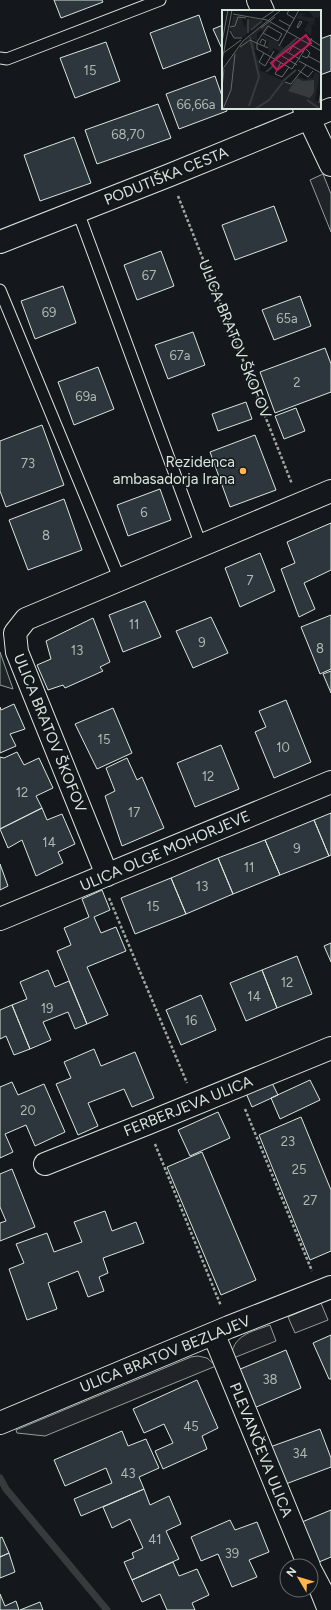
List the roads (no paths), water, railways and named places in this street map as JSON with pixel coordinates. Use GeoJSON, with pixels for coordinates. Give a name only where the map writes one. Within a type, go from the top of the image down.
{"type":"FeatureCollection","features":[{"type":"Feature","properties":{"kind":"street"},"geometry":{"type":"LineString","coordinates":[[258,0],[263,10]]}},
{"type":"Feature","properties":{"kind":"street","name":"PODUTIŠKA CESTA"},"geometry":{"type":"LineString","coordinates":[[0,242],[170,175],[306,113],[331,109]]}},
{"type":"Feature","properties":{"kind":"street"},"geometry":{"type":"LineString","coordinates":[[306,113],[331,165]]}},
{"type":"Feature","properties":{"kind":"street","name":"ULICA BRATOV ŠKOFOV"},"geometry":{"type":"LineString","coordinates":[[103,876],[17,652],[15,633],[26,619],[331,491]]}},
{"type":"Feature","properties":{"kind":"street","name":"ULICA OLGE MOHORJEVE"},"geometry":{"type":"LineString","coordinates":[[0,919],[331,782]]}},
{"type":"Feature","properties":{"kind":"street","name":"FERBERJEVA ULICA"},"geometry":{"type":"LineString","coordinates":[[45,1164],[331,1048]]}},
{"type":"Feature","properties":{"kind":"street","name":"ULICA BRATOV BEZLAJEV"},"geometry":{"type":"LineString","coordinates":[[0,1422],[326,1289]]}},
{"type":"Feature","properties":{"kind":"street","name":"PLEVANČEVA ULICA"},"geometry":{"type":"LineString","coordinates":[[214,1334],[305,1558]]}},
{"type":"Feature","properties":{"kind":"street"},"geometry":{"type":"LineString","coordinates":[[319,1586],[329,1610]]}},
{"type":"Feature","properties":{"kind":"lane"},"geometry":{"type":"LineString","coordinates":[[0,58],[7,59],[160,0]]}},
{"type":"Feature","properties":{"kind":"lane"},"geometry":{"type":"LineString","coordinates":[[78,212],[201,545]]}},
{"type":"Feature","properties":{"kind":"lane"},"geometry":{"type":"LineString","coordinates":[[0,290],[120,580]]}},
{"type":"Feature","properties":{"kind":"waterway"},"geometry":{"type":"LineString","coordinates":[[0,1478],[6,1489],[107,1610]]}},
{"type":"Feature","properties":{"kind":"place","name":"Rezidenca ambasadorja Irana"},"geometry":{"type":"Point","coordinates":[243,471]}}]}
